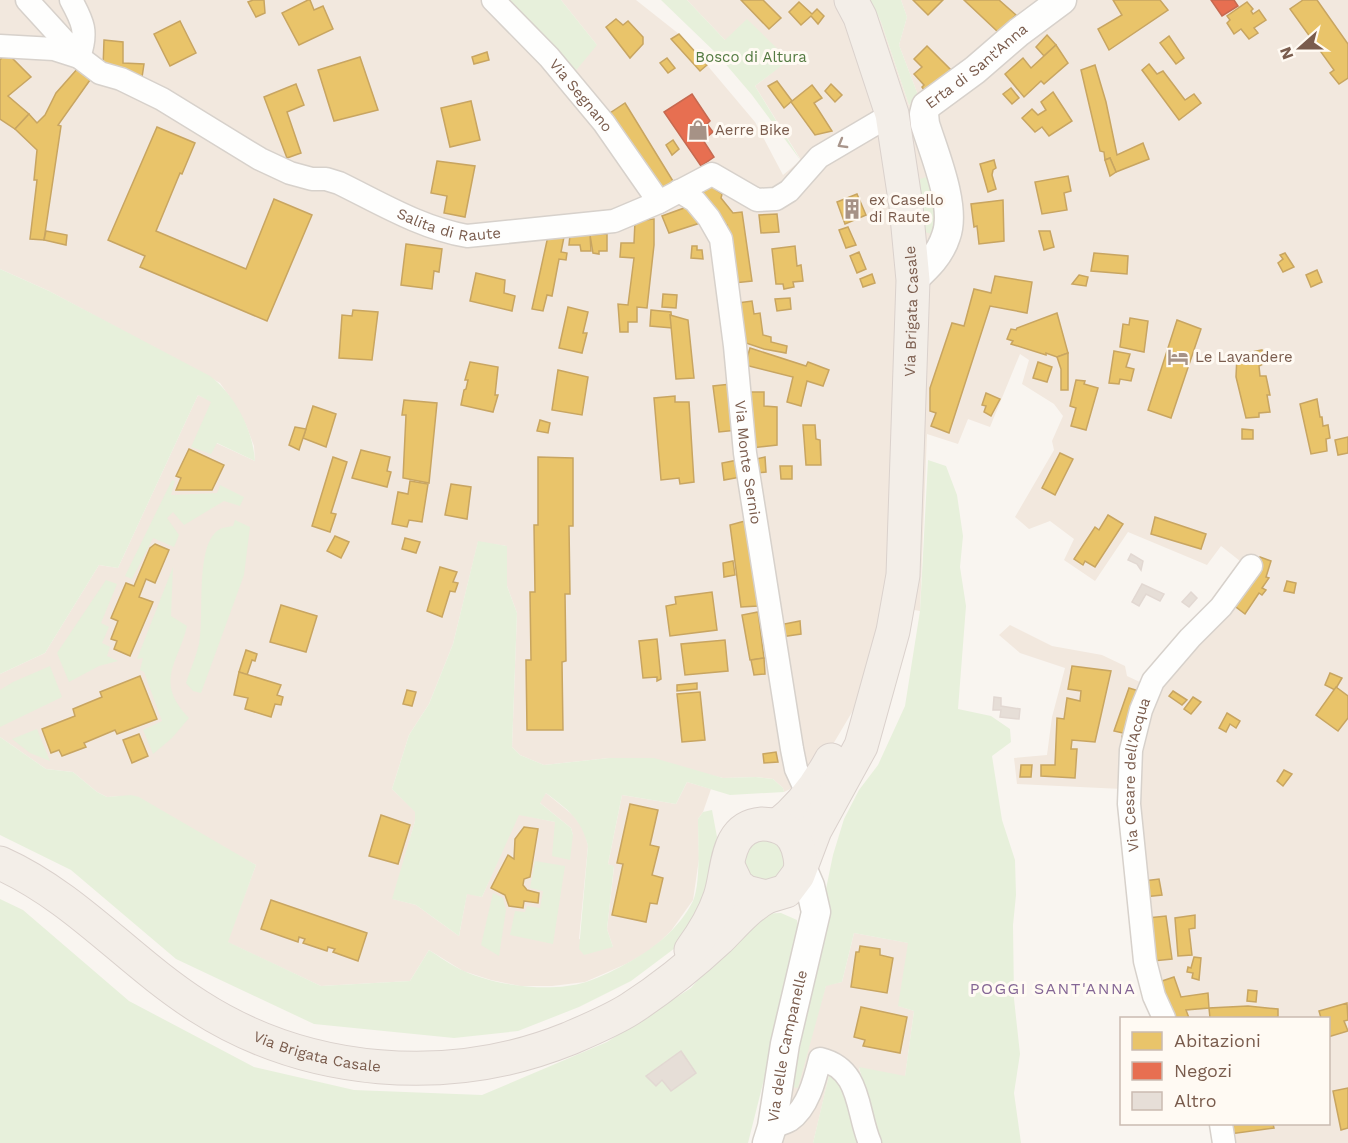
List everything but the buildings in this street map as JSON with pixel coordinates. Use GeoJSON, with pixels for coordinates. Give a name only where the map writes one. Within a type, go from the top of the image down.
{"type":"FeatureCollection","features":[{"type":"Feature","properties":{"kind":"main road","name":"Via Brigata Casale"},"geometry":{"type":"LineString","coordinates":[[0,863],[65,900],[160,978],[217,1018],[285,1047],[305,1053],[357,1064],[407,1068],[453,1068],[517,1057],[604,1023],[628,1010],[670,981],[718,939],[749,907],[786,891],[793,884],[815,830],[861,746],[892,631],[903,575],[913,280],[906,206],[892,114],[860,17],[851,0]]}},
{"type":"Feature","properties":{"kind":"main road","name":"Via Brigata Casale"},"geometry":{"type":"LineString","coordinates":[[670,981],[698,941],[720,899],[732,844],[739,834],[748,828],[758,825],[777,826],[789,817],[808,795],[827,768],[848,728],[892,631]]}},
{"type":"Feature","properties":{"kind":"main road"},"geometry":{"type":"LineString","coordinates":[[777,826],[788,832],[796,842],[801,866]]}},
{"type":"Feature","properties":{"kind":"main road"},"geometry":{"type":"LineString","coordinates":[[728,866],[737,885],[746,892],[771,897]]}},
{"type":"Feature","properties":{"kind":"street"},"geometry":{"type":"LineString","coordinates":[[27,0],[79,57],[84,42],[83,23],[70,0]]}},
{"type":"Feature","properties":{"kind":"street","name":"Via Segnano"},"geometry":{"type":"LineString","coordinates":[[493,0],[549,57],[597,115],[659,202]]}},
{"type":"Feature","properties":{"kind":"street","name":"Erta di Sant'Anna"},"geometry":{"type":"LineString","coordinates":[[913,280],[931,263],[940,250],[947,235],[949,220],[946,199],[925,124],[926,106],[968,76],[1019,32],[1062,0]]}},
{"type":"Feature","properties":{"kind":"street","name":"Salita di Raute"},"geometry":{"type":"LineString","coordinates":[[0,46],[54,49],[79,57],[100,73],[122,79],[162,99],[260,159],[290,173],[339,183],[419,222],[445,232],[467,236],[614,222],[659,202],[712,174],[757,200],[776,199],[789,191],[819,157],[892,114]]}},
{"type":"Feature","properties":{"kind":"street","name":"Via Monte Sernio"},"geometry":{"type":"LineString","coordinates":[[679,191],[695,201],[709,218],[721,239],[735,346],[745,453],[792,749],[796,769],[808,795]]}},
{"type":"Feature","properties":{"kind":"street","name":"Via Cesare dell'Acqua"},"geometry":{"type":"LineString","coordinates":[[1164,1017],[1154,996],[1145,961],[1129,804],[1131,750],[1141,710],[1153,681],[1190,638],[1221,607],[1251,566]]}},
{"type":"Feature","properties":{"kind":"street"},"geometry":{"type":"LineString","coordinates":[[792,749],[810,762],[827,768],[833,775],[834,786],[808,835],[801,866]]}},
{"type":"Feature","properties":{"kind":"street","name":"Via delle Campanelle"},"geometry":{"type":"LineString","coordinates":[[769,1135],[785,1044],[816,912],[810,886],[801,866]]}},
{"type":"Feature","properties":{"kind":"street","name":"Via delle Campanelle"},"geometry":{"type":"LineString","coordinates":[[771,897],[799,909],[806,924],[807,948]]}},
{"type":"Feature","properties":{"kind":"street"},"geometry":{"type":"LineString","coordinates":[[769,1135],[790,1120],[804,1105],[816,1077],[820,1059],[842,1068],[850,1078],[870,1143]]}},
{"type":"Feature","properties":{"kind":"street"},"geometry":{"type":"LineString","coordinates":[[1221,1125],[1224,1143]]}},
{"type":"Feature","properties":{"kind":"shaded area"},"geometry":{"type":"Polygon","coordinates":[[[0,0],[505,0],[597,45],[561,0],[636,0],[679,34],[755,122],[783,175],[801,160],[755,86],[788,60],[725,40],[687,0],[870,0],[881,22],[909,105],[918,95],[899,45],[907,17],[901,0],[1348,0],[1348,1143],[1212,1143],[1209,1125],[1330,1125],[1330,1017],[1155,1017],[1137,976],[1122,789],[1017,784],[1014,758],[1047,755],[1052,717],[1065,668],[1020,653],[999,635],[1010,625],[1052,646],[1102,655],[1125,666],[1127,676],[1142,683],[1174,642],[1233,575],[1240,561],[1221,546],[1207,565],[1128,532],[1095,581],[1064,560],[1074,539],[1050,521],[1029,529],[1015,517],[1054,450],[1052,441],[1063,416],[1054,404],[1022,384],[1029,360],[1020,354],[990,427],[968,419],[958,444],[927,434],[920,611],[885,605],[858,702],[813,778],[784,792],[783,788],[773,779],[723,778],[609,758],[544,765],[520,755],[512,747],[517,613],[507,586],[507,546],[478,542],[453,644],[429,704],[409,735],[392,789],[415,811],[415,821],[393,899],[416,905],[459,936],[467,893],[482,897],[518,814],[555,822],[573,835],[571,828],[539,802],[546,793],[574,816],[584,830],[588,846],[579,939],[613,947],[607,929],[614,867],[608,864],[622,795],[676,804],[687,782],[711,789],[703,812],[698,819],[699,859],[693,900],[671,931],[651,950],[585,982],[552,986],[520,986],[463,971],[429,950],[410,981],[321,986],[227,942],[256,865],[121,796],[107,797],[97,792],[73,772],[46,769],[0,737],[0,674],[45,653],[99,565],[118,568],[198,395],[211,401],[216,443],[255,461],[254,446],[246,425],[220,383],[49,291],[0,269],[0,0]]]}},
{"type":"Feature","properties":{"kind":"shaded area"},"geometry":{"type":"Polygon","coordinates":[[[854,933],[909,943],[899,1006],[914,1011],[905,1077],[859,1068],[879,1143],[861,1143],[829,1076],[813,1143],[774,1143],[785,1086],[813,1030],[826,985],[842,982],[854,933]]]}},
{"type":"Feature","properties":{"kind":"green space"},"geometry":{"type":"Polygon","coordinates":[[[506,0],[561,0],[597,45],[573,74],[506,0]]]}},
{"type":"Feature","properties":{"kind":"green space","name":"Bosco di Altura"},"geometry":{"type":"Polygon","coordinates":[[[661,0],[687,0],[725,40],[747,19],[789,60],[755,86],[801,161],[752,95],[717,54],[661,0]]]}},
{"type":"Feature","properties":{"kind":"green space"},"geometry":{"type":"Polygon","coordinates":[[[870,0],[901,0],[907,17],[899,45],[918,95],[909,105],[881,22],[870,0]]]}},
{"type":"Feature","properties":{"kind":"green space"},"geometry":{"type":"Polygon","coordinates":[[[930,176],[937,194],[934,235],[925,232],[923,227],[920,179],[930,176]]]}},
{"type":"Feature","properties":{"kind":"green space"},"geometry":{"type":"Polygon","coordinates":[[[0,269],[49,291],[210,376],[227,393],[241,414],[251,437],[255,461],[217,443],[211,454],[191,447],[211,402],[198,395],[118,568],[99,565],[45,653],[0,674],[0,269]]]}},
{"type":"Feature","properties":{"kind":"green space"},"geometry":{"type":"Polygon","coordinates":[[[928,460],[946,466],[957,495],[963,536],[960,567],[966,606],[958,709],[991,716],[1010,729],[1011,742],[992,756],[1002,820],[1015,860],[1014,999],[1020,1054],[1014,1093],[1021,1143],[879,1143],[859,1067],[905,1076],[914,1011],[898,1006],[908,943],[854,933],[842,982],[826,986],[798,1088],[785,1086],[833,855],[844,819],[859,790],[878,765],[905,706],[920,611],[928,460]]]}},
{"type":"Feature","properties":{"kind":"green space"},"geometry":{"type":"Polygon","coordinates":[[[172,480],[175,481],[171,495],[217,493],[220,485],[244,497],[240,506],[224,501],[184,525],[173,512],[167,518],[179,535],[174,547],[153,538],[132,579],[125,576],[172,480]]]}},
{"type":"Feature","properties":{"kind":"green space"},"geometry":{"type":"Polygon","coordinates":[[[235,520],[250,527],[244,575],[201,693],[193,691],[186,683],[201,632],[204,564],[212,537],[220,529],[233,526],[235,520]]]}},
{"type":"Feature","properties":{"kind":"green space"},"geometry":{"type":"Polygon","coordinates":[[[478,541],[507,546],[507,586],[517,613],[512,747],[520,755],[544,765],[609,758],[654,758],[723,778],[773,779],[783,788],[784,792],[730,795],[687,782],[676,804],[622,795],[608,864],[614,866],[607,929],[613,947],[584,955],[579,949],[588,846],[577,821],[546,793],[540,803],[571,828],[573,835],[570,860],[552,856],[555,822],[519,815],[482,897],[467,894],[459,936],[416,905],[392,899],[415,821],[415,812],[392,789],[409,735],[429,704],[453,644],[478,541]]]}},
{"type":"Feature","properties":{"kind":"green space"},"geometry":{"type":"Polygon","coordinates":[[[173,567],[171,616],[187,626],[174,662],[171,683],[178,705],[189,718],[172,738],[153,754],[143,730],[162,721],[144,672],[140,670],[143,658],[137,659],[173,567]]]}},
{"type":"Feature","properties":{"kind":"green space"},"geometry":{"type":"Polygon","coordinates":[[[106,580],[117,584],[101,623],[109,627],[102,643],[110,647],[107,656],[118,661],[99,666],[69,682],[57,653],[106,580]]]}},
{"type":"Feature","properties":{"kind":"green space"},"geometry":{"type":"Polygon","coordinates":[[[50,666],[62,697],[0,727],[0,690],[50,666]]]}},
{"type":"Feature","properties":{"kind":"green space"},"geometry":{"type":"Polygon","coordinates":[[[37,729],[50,761],[30,753],[12,739],[37,729]]]}},
{"type":"Feature","properties":{"kind":"green space"},"geometry":{"type":"Polygon","coordinates":[[[0,737],[46,769],[73,772],[97,792],[107,797],[131,795],[139,797],[256,865],[228,942],[321,986],[410,981],[429,950],[464,971],[508,984],[557,987],[586,982],[603,975],[631,961],[658,943],[688,910],[696,893],[698,819],[703,812],[712,810],[717,837],[706,900],[675,948],[631,981],[579,1007],[518,1031],[454,1038],[314,1024],[176,959],[71,870],[0,835],[0,737]]]}},
{"type":"Feature","properties":{"kind":"green space"},"geometry":{"type":"Polygon","coordinates":[[[757,840],[777,840],[789,865],[774,883],[751,879],[743,865],[746,850],[757,840]]]}},
{"type":"Feature","properties":{"kind":"green space"},"geometry":{"type":"Polygon","coordinates":[[[535,861],[565,866],[553,944],[510,935],[515,911],[525,912],[527,906],[540,908],[543,891],[530,888],[535,861]]]}},
{"type":"Feature","properties":{"kind":"green space"},"geometry":{"type":"Polygon","coordinates":[[[493,893],[503,898],[506,910],[499,956],[481,945],[493,893]]]}},
{"type":"Feature","properties":{"kind":"green space"},"geometry":{"type":"Polygon","coordinates":[[[0,899],[23,910],[129,1001],[254,1067],[354,1090],[482,1095],[607,1042],[691,988],[739,932],[759,914],[781,913],[797,920],[799,940],[748,1143],[0,1143],[0,899]]]}},
{"type":"Feature","properties":{"kind":"green space"},"geometry":{"type":"Polygon","coordinates":[[[829,1075],[839,1084],[861,1143],[813,1143],[829,1075]]]}},
{"type":"Feature","properties":{"kind":"place","name":"Aerre Bike"},"geometry":{"type":"Point","coordinates":[698,130]}},
{"type":"Feature","properties":{"kind":"place","name":"ex Casello di Raute"},"geometry":{"type":"Point","coordinates":[852,209]}},
{"type":"Feature","properties":{"kind":"place","name":"Le Lavandere"},"geometry":{"type":"Point","coordinates":[1178,357]}},
{"type":"Feature","properties":{"kind":"district","name":"POGGI SANT'ANNA"},"geometry":{"type":"Point","coordinates":[1053,988]}}]}
